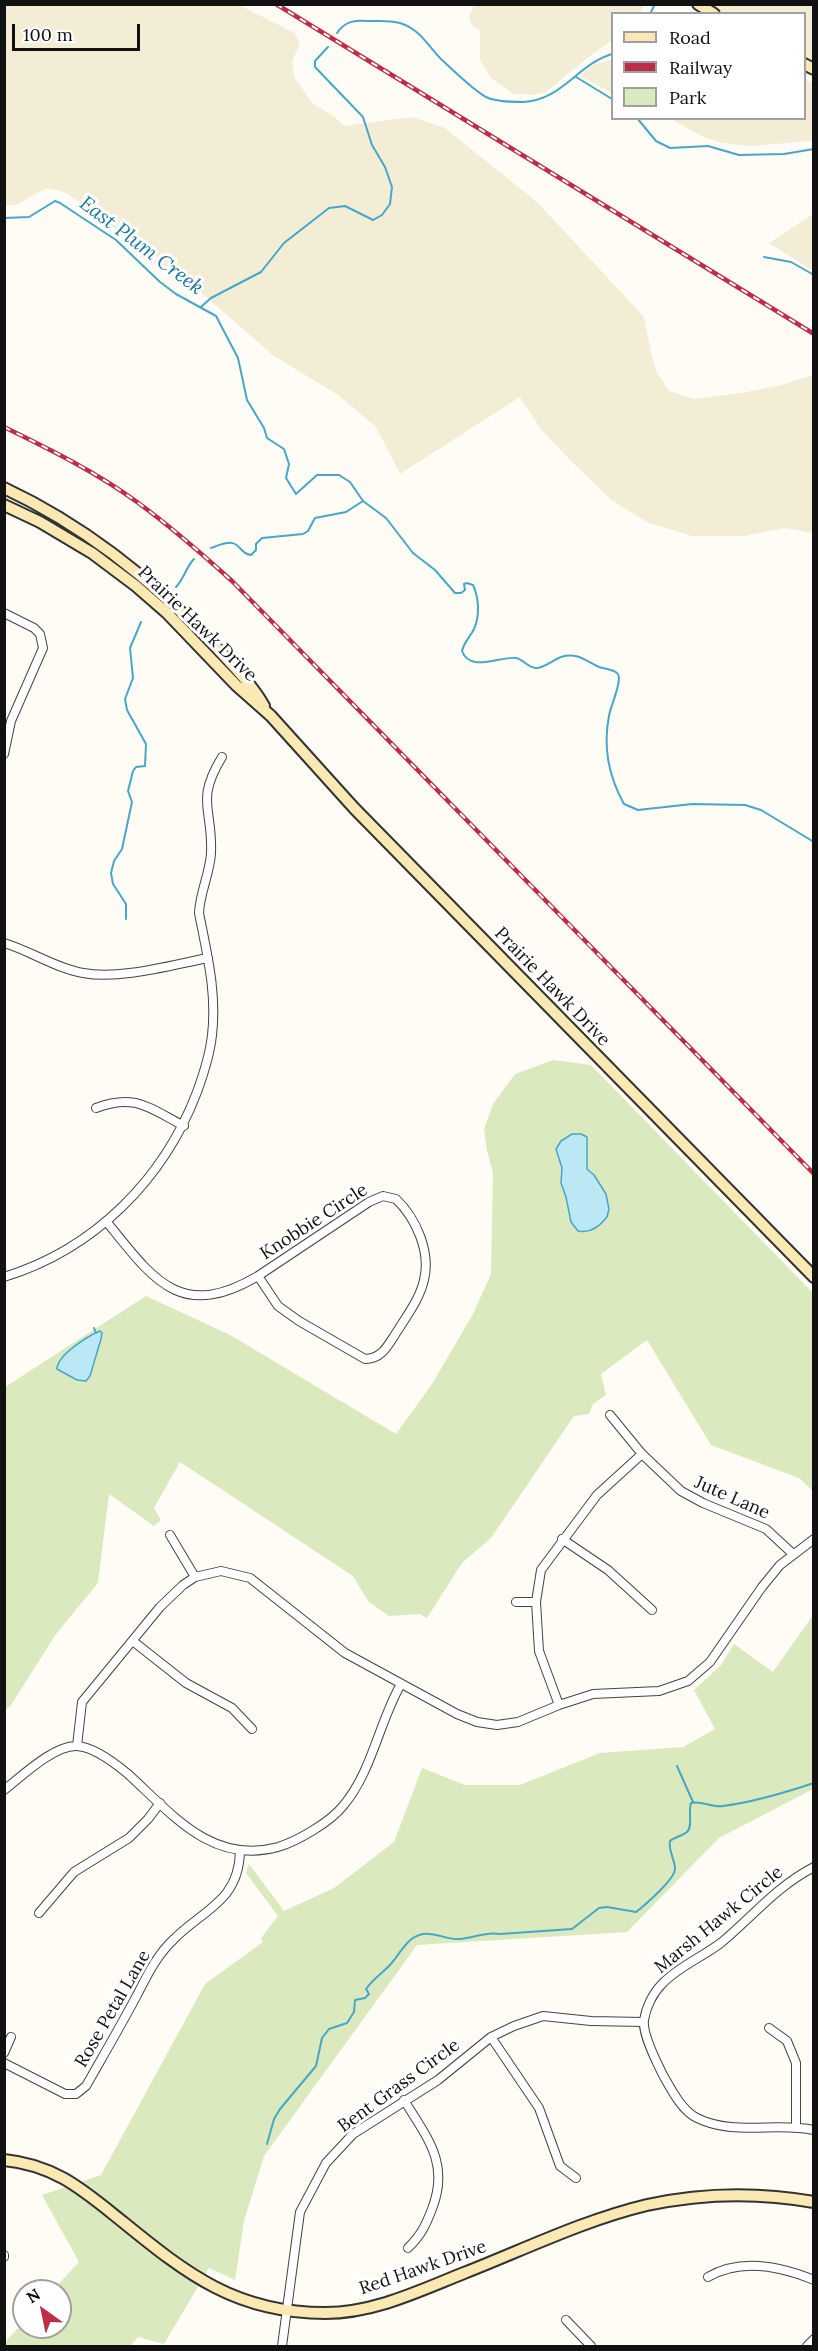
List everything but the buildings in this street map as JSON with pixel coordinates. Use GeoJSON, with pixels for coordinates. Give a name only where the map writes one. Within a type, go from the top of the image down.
{"type":"FeatureCollection","features":[{"type":"Feature","properties":{"kind":"street"},"geometry":{"type":"LineString","coordinates":[[698,4],[711,12]]}},
{"type":"Feature","properties":{"kind":"street","name":"Prairie Hawk Drive"},"geometry":{"type":"LineString","coordinates":[[4,488],[64,521],[141,575],[187,617],[246,680],[271,716],[354,808],[813,1277]]}},
{"type":"Feature","properties":{"kind":"street","name":"Prairie Hawk Drive"},"geometry":{"type":"LineString","coordinates":[[4,505],[40,522],[92,553],[136,586],[167,613],[236,686],[271,716]]}},
{"type":"Feature","properties":{"kind":"street"},"geometry":{"type":"LineString","coordinates":[[4,613],[34,628],[40,634],[43,648],[11,721],[4,754]]}},
{"type":"Feature","properties":{"kind":"street"},"geometry":{"type":"LineString","coordinates":[[4,1277],[32,1268],[64,1251],[123,1207],[148,1180],[183,1126],[207,1063],[212,1036],[214,995],[199,913],[211,852],[206,800],[207,785],[222,757]]}},
{"type":"Feature","properties":{"kind":"street"},"geometry":{"type":"LineString","coordinates":[[4,943],[85,974],[126,972],[208,958]]}},
{"type":"Feature","properties":{"kind":"street"},"geometry":{"type":"LineString","coordinates":[[96,1108],[124,1100],[135,1102],[183,1126]]}},
{"type":"Feature","properties":{"kind":"street","name":"Knobbie Circle"},"geometry":{"type":"LineString","coordinates":[[383,1196],[396,1199],[400,1204],[417,1229],[425,1254],[425,1280],[420,1293],[385,1350],[373,1359],[365,1359],[356,1355],[278,1306],[258,1276],[369,1202],[383,1196]]}},
{"type":"Feature","properties":{"kind":"street"},"geometry":{"type":"LineString","coordinates":[[106,1221],[146,1271],[173,1290],[207,1296],[238,1288],[258,1276]]}},
{"type":"Feature","properties":{"kind":"street","name":"Jute Lane"},"geometry":{"type":"LineString","coordinates":[[610,1415],[642,1454],[681,1491],[703,1503],[766,1529],[793,1554]]}},
{"type":"Feature","properties":{"kind":"street"},"geometry":{"type":"LineString","coordinates":[[559,1705],[539,1651],[536,1602],[541,1570],[597,1495],[642,1454]]}},
{"type":"Feature","properties":{"kind":"street"},"geometry":{"type":"LineString","coordinates":[[170,1535],[195,1577]]}},
{"type":"Feature","properties":{"kind":"street"},"geometry":{"type":"LineString","coordinates":[[562,1539],[608,1570],[652,1610]]}},
{"type":"Feature","properties":{"kind":"street"},"geometry":{"type":"LineString","coordinates":[[77,1746],[82,1702],[134,1642],[160,1606],[195,1577],[221,1571],[250,1578],[345,1653],[457,1714],[477,1722],[497,1725],[518,1722],[593,1694],[670,1689],[695,1676],[710,1662],[767,1581],[793,1554],[813,1539]]}},
{"type":"Feature","properties":{"kind":"street"},"geometry":{"type":"LineString","coordinates":[[516,1602],[536,1602]]}},
{"type":"Feature","properties":{"kind":"street"},"geometry":{"type":"LineString","coordinates":[[134,1642],[186,1683],[232,1708],[252,1729]]}},
{"type":"Feature","properties":{"kind":"street"},"geometry":{"type":"LineString","coordinates":[[4,1790],[54,1752],[77,1746],[110,1758],[202,1839],[221,1847],[240,1851],[270,1849],[291,1843],[341,1808],[356,1789],[401,1684]]}},
{"type":"Feature","properties":{"kind":"street"},"geometry":{"type":"LineString","coordinates":[[39,1913],[74,1872],[129,1838],[148,1820],[160,1803]]}},
{"type":"Feature","properties":{"kind":"street","name":"Rose Petal Lane"},"geometry":{"type":"LineString","coordinates":[[4,2063],[65,2094],[76,2094],[86,2086],[154,1963],[172,1940],[224,1899],[233,1886],[240,1866],[240,1851]]}},
{"type":"Feature","properties":{"kind":"street","name":"Marsh Hawk Circle"},"geometry":{"type":"LineString","coordinates":[[644,2022],[650,2001],[661,1984],[676,1971],[721,1943],[781,1887],[813,1867]]}},
{"type":"Feature","properties":{"kind":"street","name":"Bent Grass Circle"},"geometry":{"type":"LineString","coordinates":[[282,2346],[300,2212],[326,2163],[353,2133],[438,2080],[491,2037],[514,2026],[543,2016],[591,2021],[644,2022]]}},
{"type":"Feature","properties":{"kind":"street"},"geometry":{"type":"LineString","coordinates":[[644,2022],[655,2060],[675,2096],[694,2118],[728,2128],[796,2126],[813,2130]]}},
{"type":"Feature","properties":{"kind":"street"},"geometry":{"type":"LineString","coordinates":[[769,2028],[788,2041],[796,2063],[796,2126]]}},
{"type":"Feature","properties":{"kind":"street"},"geometry":{"type":"LineString","coordinates":[[4,2053],[11,2037]]}},
{"type":"Feature","properties":{"kind":"street"},"geometry":{"type":"LineString","coordinates":[[491,2037],[539,2108],[560,2166],[576,2178]]}},
{"type":"Feature","properties":{"kind":"street"},"geometry":{"type":"LineString","coordinates":[[404,2100],[431,2147],[440,2173],[437,2195],[423,2233],[408,2248]]}},
{"type":"Feature","properties":{"kind":"street","name":"Red Hawk Drive"},"geometry":{"type":"LineString","coordinates":[[4,2160],[31,2165],[61,2176],[79,2187],[193,2276],[226,2294],[287,2311],[347,2311],[386,2303],[602,2219],[646,2206],[691,2198],[733,2195],[791,2198],[813,2202]]}},
{"type":"Feature","properties":{"kind":"street"},"geometry":{"type":"LineString","coordinates":[[708,2277],[719,2270],[744,2265],[770,2268],[813,2280]]}},
{"type":"Feature","properties":{"kind":"street"},"geometry":{"type":"LineString","coordinates":[[566,2319],[591,2346]]}},
{"type":"Feature","properties":{"kind":"street"},"geometry":{"type":"LineString","coordinates":[[807,2346],[813,2339]]}},
{"type":"Feature","properties":{"kind":"shaded area"},"geometry":{"type":"Polygon","coordinates":[[[5,4],[239,5],[295,33],[300,44],[292,61],[294,76],[312,103],[335,117],[344,126],[412,117],[445,128],[537,202],[644,317],[657,373],[669,391],[695,399],[782,385],[813,375],[813,533],[785,528],[744,536],[692,536],[647,522],[611,500],[567,457],[540,428],[520,397],[400,474],[376,427],[338,395],[274,356],[199,291],[174,281],[97,213],[64,192],[46,188],[18,204],[5,206],[5,4]]]}},
{"type":"Feature","properties":{"kind":"shaded area"},"geometry":{"type":"Polygon","coordinates":[[[474,4],[644,5],[640,12],[611,12],[611,41],[546,92],[534,95],[513,94],[491,78],[480,60],[480,31],[471,24],[469,16],[474,4]]]}},
{"type":"Feature","properties":{"kind":"shaded area"},"geometry":{"type":"Polygon","coordinates":[[[708,5],[813,5],[813,63],[806,59],[806,12],[722,12],[708,5]]]}},
{"type":"Feature","properties":{"kind":"shaded area"},"geometry":{"type":"Polygon","coordinates":[[[611,59],[611,92],[580,76],[591,66],[611,59]]]}},
{"type":"Feature","properties":{"kind":"shaded area"},"geometry":{"type":"Polygon","coordinates":[[[806,79],[813,83],[813,140],[811,141],[751,146],[722,143],[703,137],[673,120],[806,120],[806,79]]]}},
{"type":"Feature","properties":{"kind":"shaded area"},"geometry":{"type":"Polygon","coordinates":[[[813,214],[813,271],[769,243],[813,214]]]}},
{"type":"Feature","properties":{"kind":"green space"},"geometry":{"type":"Polygon","coordinates":[[[553,1060],[591,1065],[813,1293],[813,1491],[799,1478],[711,1445],[647,1340],[601,1374],[606,1395],[593,1404],[589,1414],[574,1416],[491,1538],[462,1563],[427,1618],[420,1614],[389,1616],[368,1601],[353,1576],[180,1462],[154,1508],[161,1520],[154,1526],[109,1494],[98,1583],[56,1634],[5,1711],[5,1387],[146,1296],[230,1335],[396,1434],[432,1384],[473,1314],[491,1274],[493,1173],[484,1129],[493,1104],[515,1074],[553,1060]]]}},
{"type":"Feature","properties":{"kind":"green space"},"geometry":{"type":"Polygon","coordinates":[[[813,1615],[813,1789],[719,1838],[627,1932],[417,1945],[264,2156],[244,2221],[235,2280],[209,2268],[164,2344],[138,2337],[130,2346],[5,2346],[4,2343],[12,2335],[12,2339],[72,2339],[72,2279],[63,2279],[79,2262],[42,2195],[101,2175],[205,1984],[263,1942],[261,1938],[278,1916],[246,1873],[249,1864],[284,1911],[334,1888],[394,1842],[422,1768],[465,1785],[520,1785],[600,1753],[683,1747],[715,1729],[694,1690],[721,1665],[734,1644],[773,1672],[813,1615]]]}},
{"type":"Feature","properties":{"kind":"water"},"geometry":{"type":"Polygon","coordinates":[[[572,1134],[587,1137],[587,1169],[594,1175],[606,1194],[609,1209],[607,1217],[595,1229],[583,1232],[578,1231],[571,1222],[561,1183],[562,1168],[556,1149],[561,1141],[572,1134]]]}},
{"type":"Feature","properties":{"kind":"water"},"geometry":{"type":"Polygon","coordinates":[[[100,1331],[101,1339],[90,1376],[86,1381],[77,1380],[57,1369],[67,1352],[100,1331]]]}},
{"type":"Feature","properties":{"kind":"waterway"},"geometry":{"type":"LineString","coordinates":[[651,12],[655,4]]}},
{"type":"Feature","properties":{"kind":"waterway"},"geometry":{"type":"LineString","coordinates":[[337,33],[343,26],[355,21],[400,23],[413,29],[475,90],[490,99],[504,101],[523,102],[548,95],[589,66],[611,54]]}},
{"type":"Feature","properties":{"kind":"waterway"},"geometry":{"type":"LineString","coordinates":[[201,307],[211,298],[261,272],[284,243],[329,208],[345,206],[373,220],[382,215],[390,204],[392,187],[385,167],[372,145],[363,117],[315,67],[315,61],[328,47]]}},
{"type":"Feature","properties":{"kind":"waterway"},"geometry":{"type":"LineString","coordinates":[[576,77],[611,98]]}},
{"type":"Feature","properties":{"kind":"waterway"},"geometry":{"type":"LineString","coordinates":[[639,120],[656,141],[670,148],[708,146],[739,155],[784,154],[814,149]]}},
{"type":"Feature","properties":{"kind":"waterway","name":"East Plum Creek"},"geometry":{"type":"LineString","coordinates":[[4,218],[29,217],[55,201],[60,203],[116,240],[176,294],[216,316],[238,358],[247,400],[264,428],[267,438],[284,449],[289,464],[286,478],[296,494],[317,475],[339,475],[350,482],[363,501],[386,518],[413,553],[435,570],[455,593],[465,590],[464,584],[473,585],[478,601],[478,613],[474,629],[462,651],[466,658],[478,662],[516,658],[536,668],[561,657],[572,656],[617,673],[619,681],[607,727],[607,750],[614,783],[624,804],[638,810],[692,804],[745,805],[761,810],[814,842]]}},
{"type":"Feature","properties":{"kind":"waterway"},"geometry":{"type":"LineString","coordinates":[[764,257],[791,262],[814,275]]}},
{"type":"Feature","properties":{"kind":"waterway"},"geometry":{"type":"LineString","coordinates":[[211,548],[232,543],[251,555],[262,538],[303,534],[308,531],[315,518],[346,512],[363,501]]}},
{"type":"Feature","properties":{"kind":"waterway"},"geometry":{"type":"LineString","coordinates":[[176,587],[194,559]]}},
{"type":"Feature","properties":{"kind":"waterway"},"geometry":{"type":"LineString","coordinates":[[126,919],[126,904],[113,884],[111,873],[114,861],[122,849],[132,802],[128,791],[133,771],[136,767],[145,766],[146,744],[127,710],[125,699],[133,678],[130,648],[141,622]]}},
{"type":"Feature","properties":{"kind":"waterway"},"geometry":{"type":"LineString","coordinates":[[94,1328],[96,1333]]}},
{"type":"Feature","properties":{"kind":"waterway"},"geometry":{"type":"LineString","coordinates":[[677,1766],[693,1802]]}},
{"type":"Feature","properties":{"kind":"waterway"},"geometry":{"type":"LineString","coordinates":[[267,2144],[274,2119],[280,2109],[316,2066],[322,2038],[329,2029],[347,2023],[354,2012],[355,2000],[365,1998],[369,1994],[366,1989],[369,1985],[412,1939],[423,1934],[459,1939],[490,1933],[572,1929],[599,1908],[607,1907],[636,1912],[674,1873],[675,1865],[670,1841],[689,1830],[691,1803],[699,1802],[719,1806],[735,1804],[769,1797],[814,1783]]}},
{"type":"Feature","properties":{"kind":"railway"},"geometry":{"type":"LineString","coordinates":[[276,4],[814,334]]}},
{"type":"Feature","properties":{"kind":"railway"},"geometry":{"type":"LineString","coordinates":[[4,427],[72,462],[121,491],[173,530],[232,581],[814,1174]]}}]}
